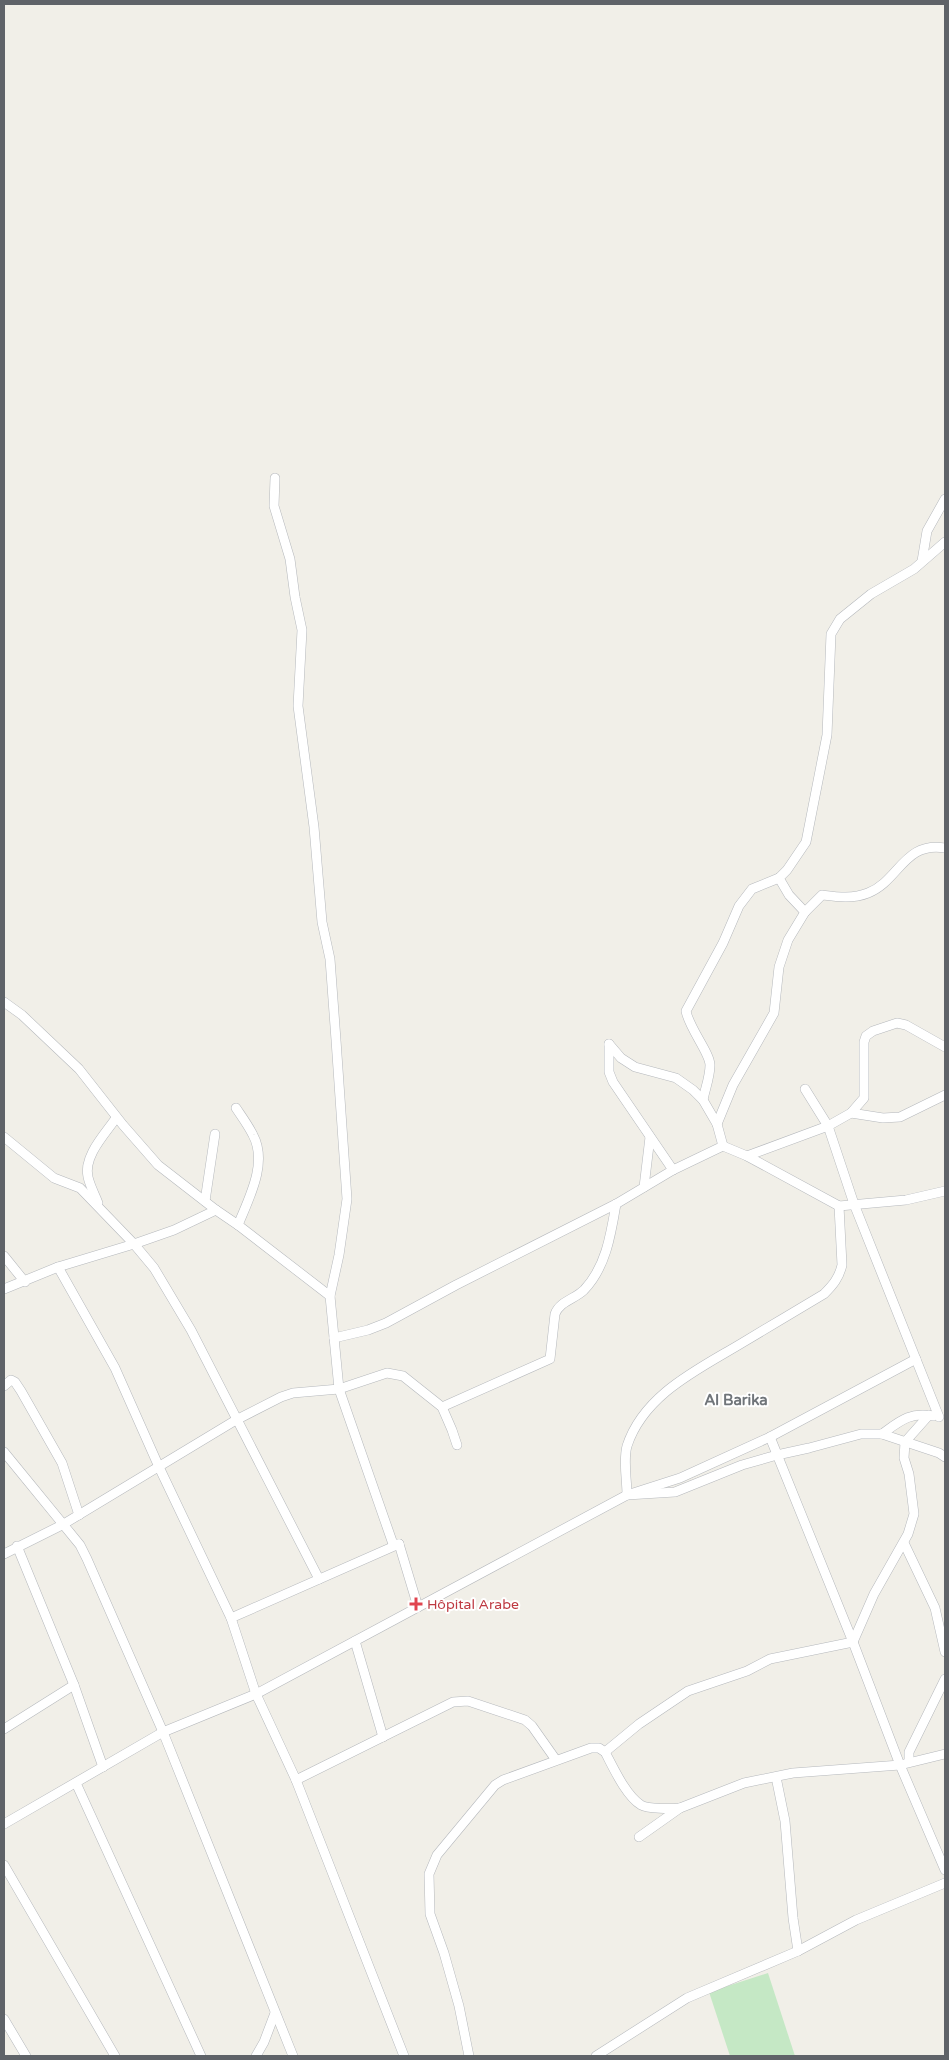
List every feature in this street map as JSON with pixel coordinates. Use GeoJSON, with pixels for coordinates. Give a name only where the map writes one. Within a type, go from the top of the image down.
{"type":"FeatureCollection","features":[{"type":"Feature","properties":{"kind":"street"},"geometry":{"type":"LineString","coordinates":[[275,478],[274,506],[290,560],[302,630],[298,706],[314,827],[322,922],[330,959],[339,1079],[347,1199],[339,1255],[330,1296],[339,1389],[393,1544],[399,1544]]}},
{"type":"Feature","properties":{"kind":"street"},"geometry":{"type":"LineString","coordinates":[[922,561],[927,532],[945,499]]}},
{"type":"Feature","properties":{"kind":"street"},"geometry":{"type":"LineString","coordinates":[[702,1100],[710,1065],[692,1030],[686,1011],[723,943],[739,906],[752,889],[779,878],[787,870],[806,842],[827,735],[831,634],[840,619],[871,594],[914,569],[945,542]]}},
{"type":"Feature","properties":{"kind":"street"},"geometry":{"type":"LineString","coordinates":[[718,1124],[733,1084],[774,1013],[779,967],[788,940],[805,912],[822,894],[841,898],[869,893],[880,886],[918,851],[945,848]]}},
{"type":"Feature","properties":{"kind":"street"},"geometry":{"type":"LineString","coordinates":[[779,878],[789,895],[805,912]]}},
{"type":"Feature","properties":{"kind":"street"},"geometry":{"type":"LineString","coordinates":[[4,1002],[22,1015],[79,1069],[116,1118],[158,1165],[330,1296]]}},
{"type":"Feature","properties":{"kind":"street"},"geometry":{"type":"LineString","coordinates":[[747,1156],[828,1126],[851,1114],[864,1098],[864,1042],[866,1036],[873,1031],[897,1023],[906,1025],[945,1046]]}},
{"type":"Feature","properties":{"kind":"street"},"geometry":{"type":"LineString","coordinates":[[673,1170],[613,1082],[609,1072],[609,1044],[621,1058],[635,1067],[676,1078],[693,1090],[718,1124],[723,1146]]}},
{"type":"Feature","properties":{"kind":"street"},"geometry":{"type":"LineString","coordinates":[[805,1089],[828,1126],[854,1204],[916,1359],[942,1416],[914,1414],[903,1419],[882,1434]]}},
{"type":"Feature","properties":{"kind":"street"},"geometry":{"type":"LineString","coordinates":[[851,1114],[883,1118],[900,1117],[945,1095]]}},
{"type":"Feature","properties":{"kind":"street"},"geometry":{"type":"LineString","coordinates":[[236,1108],[254,1136],[258,1150],[256,1180],[238,1225]]}},
{"type":"Feature","properties":{"kind":"street"},"geometry":{"type":"LineString","coordinates":[[100,1208],[87,1171],[97,1142],[116,1118]]}},
{"type":"Feature","properties":{"kind":"street"},"geometry":{"type":"LineString","coordinates":[[205,1201],[215,1134]]}},
{"type":"Feature","properties":{"kind":"street"},"geometry":{"type":"LineString","coordinates":[[4,1137],[54,1178],[80,1188],[134,1244],[154,1268],[173,1298],[319,1579]]}},
{"type":"Feature","properties":{"kind":"street"},"geometry":{"type":"LineString","coordinates":[[644,1188],[650,1137]]}},
{"type":"Feature","properties":{"kind":"street"},"geometry":{"type":"LineString","coordinates":[[334,1338],[386,1324],[456,1285],[616,1204],[673,1170],[723,1146],[747,1156],[839,1206],[906,1200],[945,1191]]}},
{"type":"Feature","properties":{"kind":"street"},"geometry":{"type":"LineString","coordinates":[[442,1407],[550,1359],[552,1355],[555,1314],[558,1307],[577,1297],[586,1288],[598,1271],[610,1239],[616,1204]]}},
{"type":"Feature","properties":{"kind":"street"},"geometry":{"type":"LineString","coordinates":[[627,1495],[626,1448],[633,1430],[651,1407],[672,1386],[697,1369],[824,1294],[834,1285],[842,1265],[839,1206]]}},
{"type":"Feature","properties":{"kind":"street"},"geometry":{"type":"LineString","coordinates":[[4,1289],[58,1267],[174,1230],[216,1210]]}},
{"type":"Feature","properties":{"kind":"street"},"geometry":{"type":"LineString","coordinates":[[4,1256],[25,1282]]}},
{"type":"Feature","properties":{"kind":"street"},"geometry":{"type":"LineString","coordinates":[[58,1267],[115,1368],[159,1467],[231,1618],[256,1694],[296,1780],[404,2056]]}},
{"type":"Feature","properties":{"kind":"street"},"geometry":{"type":"LineString","coordinates":[[4,1824],[163,1732],[256,1694],[627,1495],[680,1478],[770,1437],[916,1359]]}},
{"type":"Feature","properties":{"kind":"street"},"geometry":{"type":"LineString","coordinates":[[4,1554],[62,1525],[236,1420],[287,1395],[339,1389],[387,1372],[403,1376],[442,1407],[457,1445]]}},
{"type":"Feature","properties":{"kind":"street"},"geometry":{"type":"LineString","coordinates":[[4,1386],[11,1380],[21,1391],[62,1463],[79,1515]]}},
{"type":"Feature","properties":{"kind":"street"},"geometry":{"type":"LineString","coordinates":[[853,1642],[874,1594],[904,1544],[914,1514],[910,1474],[904,1458],[905,1442],[929,1415]]}},
{"type":"Feature","properties":{"kind":"street"},"geometry":{"type":"LineString","coordinates":[[627,1495],[675,1492],[742,1465],[861,1434],[882,1434],[939,1453],[945,1457]]}},
{"type":"Feature","properties":{"kind":"street"},"geometry":{"type":"LineString","coordinates":[[770,1437],[853,1642],[900,1766],[945,1870]]}},
{"type":"Feature","properties":{"kind":"street"},"geometry":{"type":"LineString","coordinates":[[4,1452],[80,1545],[87,1558],[163,1732],[274,2013],[293,2056]]}},
{"type":"Feature","properties":{"kind":"street"},"geometry":{"type":"LineString","coordinates":[[399,1544],[418,1607]]}},
{"type":"Feature","properties":{"kind":"street"},"geometry":{"type":"LineString","coordinates":[[231,1618],[399,1544]]}},
{"type":"Feature","properties":{"kind":"street"},"geometry":{"type":"LineString","coordinates":[[904,1544],[936,1608],[945,1652]]}},
{"type":"Feature","properties":{"kind":"street"},"geometry":{"type":"LineString","coordinates":[[17,1546],[74,1685],[103,1767]]}},
{"type":"Feature","properties":{"kind":"street"},"geometry":{"type":"LineString","coordinates":[[355,1641],[384,1737]]}},
{"type":"Feature","properties":{"kind":"street"},"geometry":{"type":"LineString","coordinates":[[606,1752],[640,1724],[688,1691],[747,1671],[770,1659],[853,1642]]}},
{"type":"Feature","properties":{"kind":"street"},"geometry":{"type":"LineString","coordinates":[[909,1762],[909,1752],[945,1679]]}},
{"type":"Feature","properties":{"kind":"street"},"geometry":{"type":"LineString","coordinates":[[4,1729],[74,1685]]}},
{"type":"Feature","properties":{"kind":"street"},"geometry":{"type":"LineString","coordinates":[[296,1780],[453,1702],[468,1701],[525,1720],[532,1726],[556,1760]]}},
{"type":"Feature","properties":{"kind":"street"},"geometry":{"type":"LineString","coordinates":[[469,2056],[459,2006],[444,1953],[430,1914],[429,1874],[437,1855],[495,1785],[503,1780],[556,1760],[591,1748],[599,1748],[606,1752],[631,1795],[642,1806],[680,1808]]}},
{"type":"Feature","properties":{"kind":"street"},"geometry":{"type":"LineString","coordinates":[[638,1837],[680,1808],[744,1783],[793,1773],[900,1766],[909,1762],[945,1754]]}},
{"type":"Feature","properties":{"kind":"street"},"geometry":{"type":"LineString","coordinates":[[776,1777],[785,1822],[793,1918],[798,1951]]}},
{"type":"Feature","properties":{"kind":"street"},"geometry":{"type":"LineString","coordinates":[[76,1783],[201,2056]]}},
{"type":"Feature","properties":{"kind":"street"},"geometry":{"type":"LineString","coordinates":[[4,1865],[115,2056]]}},
{"type":"Feature","properties":{"kind":"street"},"geometry":{"type":"LineString","coordinates":[[596,2056],[687,1998],[798,1951],[856,1920],[945,1883]]}},
{"type":"Feature","properties":{"kind":"street"},"geometry":{"type":"LineString","coordinates":[[256,2056],[264,2042],[274,2013]]}},
{"type":"Feature","properties":{"kind":"street"},"geometry":{"type":"LineString","coordinates":[[4,2019],[26,2056]]}},
{"type":"Feature","properties":{"kind":"street"},"geometry":{"type":"LineString","coordinates":[[264,2042],[282,2031]]}},
{"type":"Feature","properties":{"kind":"green space"},"geometry":{"type":"Polygon","coordinates":[[[768,1973],[795,2056],[730,2056],[709,1992],[768,1973]]]}},
{"type":"Feature","properties":{"kind":"place","name":"Hôpital Arabe"},"geometry":{"type":"Point","coordinates":[416,1604]}},
{"type":"Feature","properties":{"kind":"district","name":"Al Barika"},"geometry":{"type":"Point","coordinates":[736,1400]}}]}
